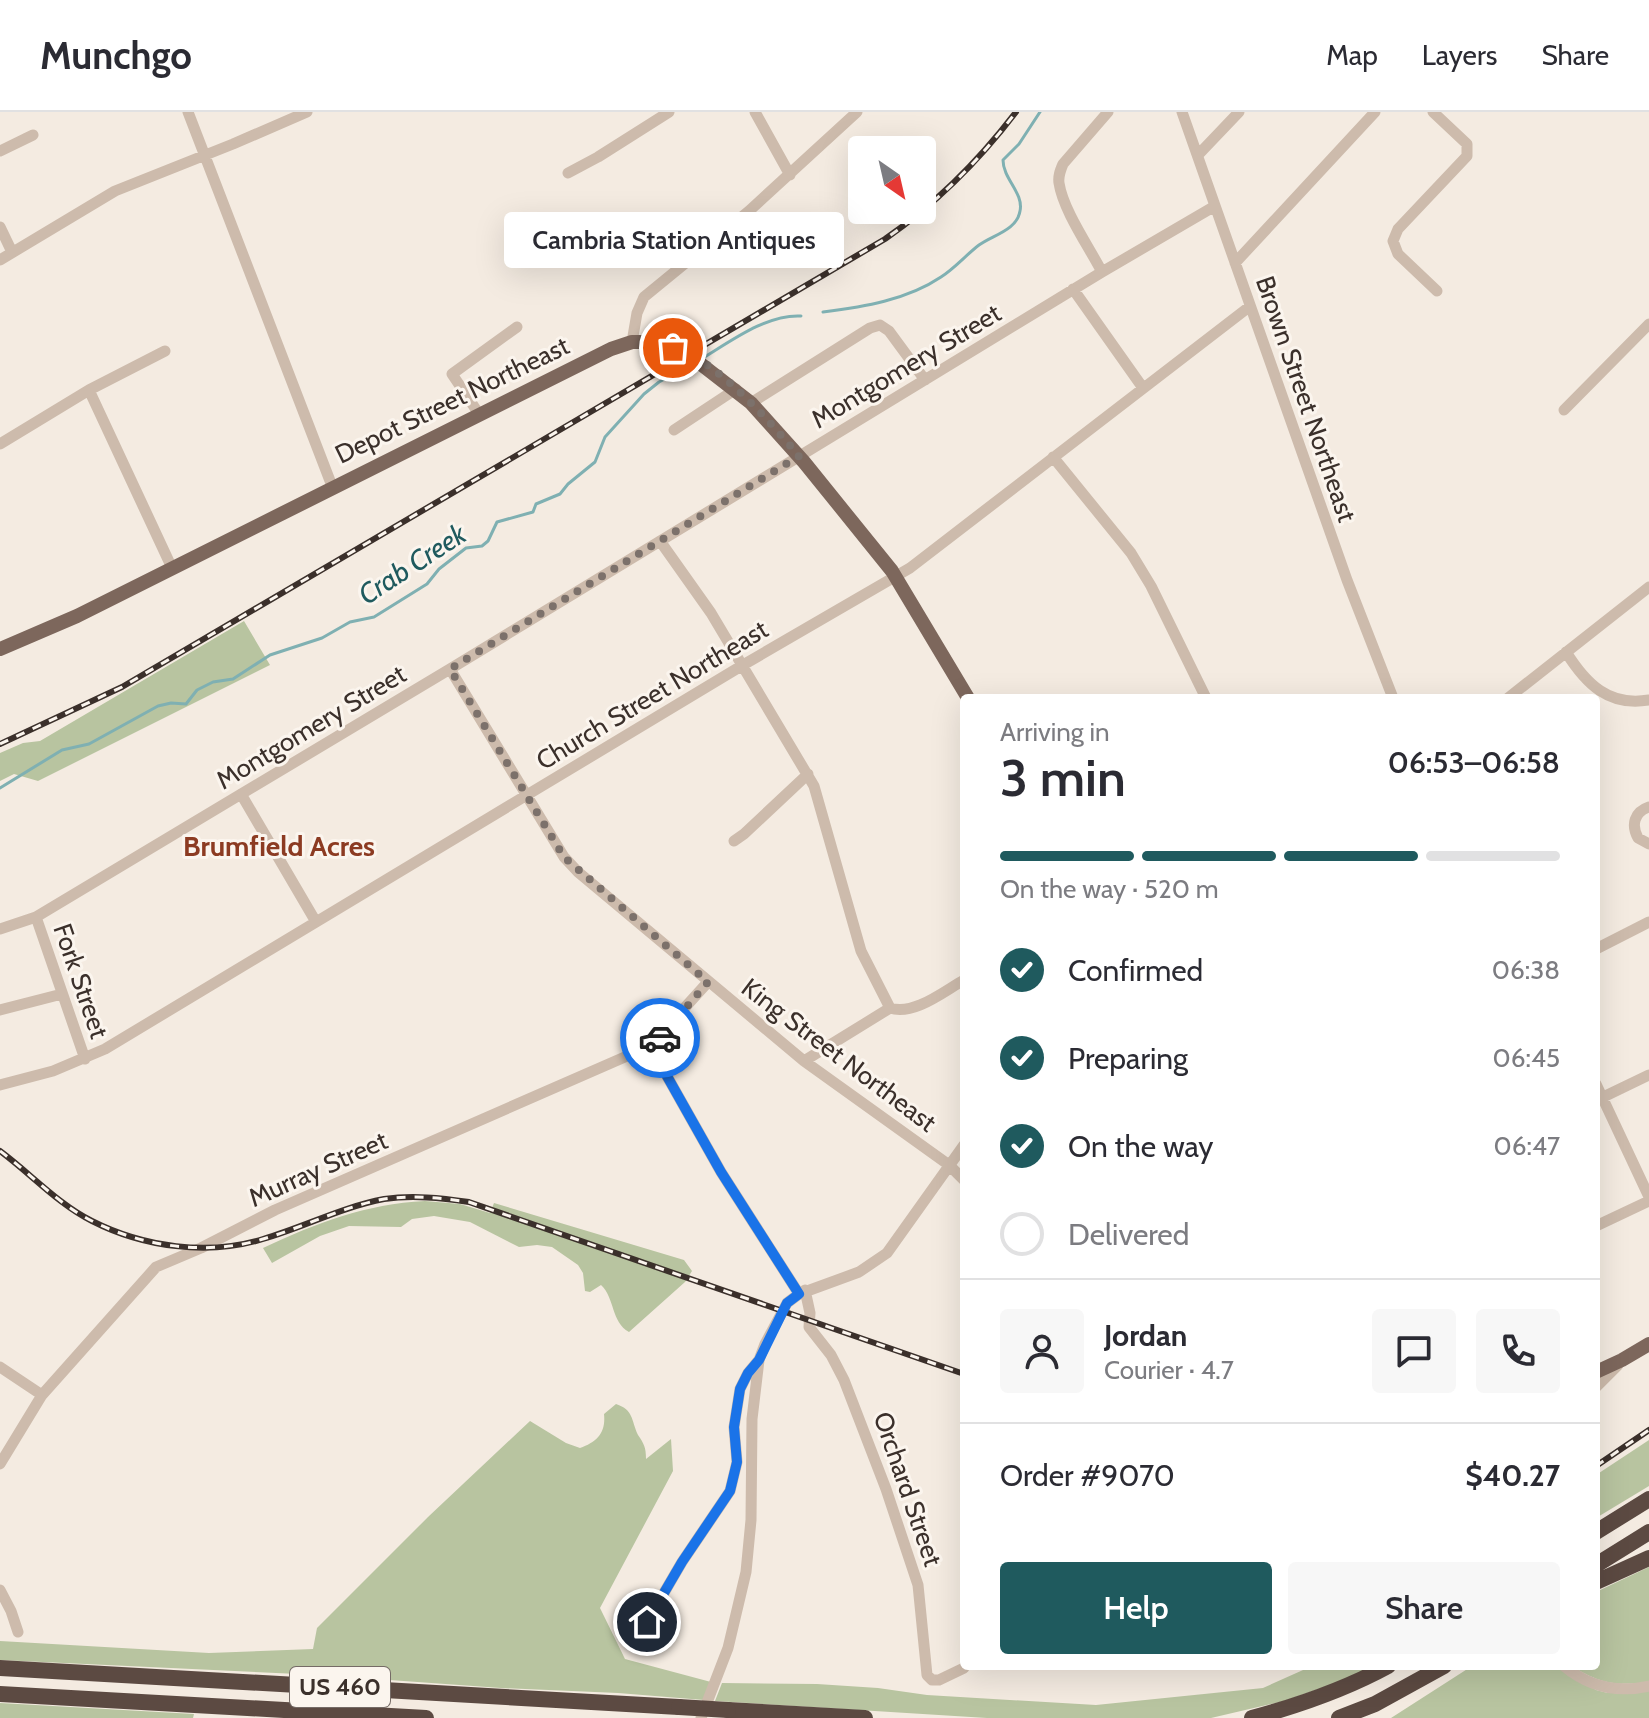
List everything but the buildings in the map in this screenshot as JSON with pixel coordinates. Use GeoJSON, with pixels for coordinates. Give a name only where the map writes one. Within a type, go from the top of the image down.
{"type":"FeatureCollection","features":[{"type":"Feature","properties":{"kind":"highway"},"geometry":{"type":"LineString","coordinates":[[1600,1530],[1649,1499]]}},
{"type":"Feature","properties":{"kind":"highway"},"geometry":{"type":"LineString","coordinates":[[1600,1563],[1649,1532]]}},
{"type":"Feature","properties":{"kind":"highway"},"geometry":{"type":"LineString","coordinates":[[1600,1580],[1649,1558]]}},
{"type":"Feature","properties":{"kind":"highway","name":"US 460"},"geometry":{"type":"LineString","coordinates":[[0,1668],[865,1718]]}},
{"type":"Feature","properties":{"kind":"highway"},"geometry":{"type":"LineString","coordinates":[[1252,1718],[1352,1686],[1381,1670]]}},
{"type":"Feature","properties":{"kind":"highway"},"geometry":{"type":"LineString","coordinates":[[1339,1718],[1375,1704],[1437,1670]]}},
{"type":"Feature","properties":{"kind":"highway","name":"US 460"},"geometry":{"type":"LineString","coordinates":[[0,1694],[426,1718]]}},
{"type":"Feature","properties":{"kind":"main road","name":"Depot Street Northeast"},"geometry":{"type":"LineString","coordinates":[[0,649],[63,622],[332,486],[611,349],[632,342]]}},
{"type":"Feature","properties":{"kind":"main road"},"geometry":{"type":"LineString","coordinates":[[632,342],[673,348],[699,360],[751,403],[799,456],[897,577],[966,694]]}},
{"type":"Feature","properties":{"kind":"main road"},"geometry":{"type":"LineString","coordinates":[[1600,1370],[1649,1344]]}},
{"type":"Feature","properties":{"kind":"street"},"geometry":{"type":"LineString","coordinates":[[188,112],[332,486]]}},
{"type":"Feature","properties":{"kind":"street"},"geometry":{"type":"LineString","coordinates":[[0,260],[115,191],[307,112]]}},
{"type":"Feature","properties":{"kind":"street"},"geometry":{"type":"LineString","coordinates":[[568,173],[669,112]]}},
{"type":"Feature","properties":{"kind":"street"},"geometry":{"type":"LineString","coordinates":[[755,112],[790,175]]}},
{"type":"Feature","properties":{"kind":"street"},"geometry":{"type":"LineString","coordinates":[[632,342],[637,313],[644,297],[790,175],[857,112]]}},
{"type":"Feature","properties":{"kind":"street"},"geometry":{"type":"LineString","coordinates":[[1102,272],[1069,209],[1058,174],[1108,112]]}},
{"type":"Feature","properties":{"kind":"street","name":"Brown Street Northeast"},"geometry":{"type":"LineString","coordinates":[[1182,112],[1347,580],[1391,694]]}},
{"type":"Feature","properties":{"kind":"street"},"geometry":{"type":"LineString","coordinates":[[1198,155],[1239,112]]}},
{"type":"Feature","properties":{"kind":"street"},"geometry":{"type":"LineString","coordinates":[[1235,263],[1375,112]]}},
{"type":"Feature","properties":{"kind":"street"},"geometry":{"type":"LineString","coordinates":[[1433,112],[1467,144],[1467,156],[1398,229],[1393,241],[1398,254],[1437,291]]}},
{"type":"Feature","properties":{"kind":"street"},"geometry":{"type":"LineString","coordinates":[[0,151],[33,135]]}},
{"type":"Feature","properties":{"kind":"street","name":"Montgomery Street"},"geometry":{"type":"LineString","coordinates":[[0,929],[36,917],[1215,206]]}},
{"type":"Feature","properties":{"kind":"street"},"geometry":{"type":"LineString","coordinates":[[0,227],[12,252]]}},
{"type":"Feature","properties":{"kind":"street"},"geometry":{"type":"LineString","coordinates":[[1073,289],[1143,388]]}},
{"type":"Feature","properties":{"kind":"street","name":"Church Street Northeast"},"geometry":{"type":"LineString","coordinates":[[0,1085],[85,1059],[743,665],[897,577],[1249,307]]}},
{"type":"Feature","properties":{"kind":"street"},"geometry":{"type":"LineString","coordinates":[[751,403],[870,328],[880,325],[889,331],[925,380]]}},
{"type":"Feature","properties":{"kind":"street"},"geometry":{"type":"LineString","coordinates":[[479,414],[452,374],[517,327]]}},
{"type":"Feature","properties":{"kind":"street"},"geometry":{"type":"LineString","coordinates":[[1564,410],[1647,331]]}},
{"type":"Feature","properties":{"kind":"street"},"geometry":{"type":"LineString","coordinates":[[0,444],[89,390],[165,351]]}},
{"type":"Feature","properties":{"kind":"street"},"geometry":{"type":"LineString","coordinates":[[674,430],[736,389]]}},
{"type":"Feature","properties":{"kind":"street"},"geometry":{"type":"LineString","coordinates":[[89,390],[172,568]]}},
{"type":"Feature","properties":{"kind":"street"},"geometry":{"type":"LineString","coordinates":[[1053,457],[1131,553],[1151,586],[1204,694]]}},
{"type":"Feature","properties":{"kind":"street"},"geometry":{"type":"LineString","coordinates":[[660,541],[711,613],[808,774],[819,801],[861,951],[890,1008],[914,1007],[960,982]]}},
{"type":"Feature","properties":{"kind":"street"},"geometry":{"type":"LineString","coordinates":[[1513,694],[1649,587]]}},
{"type":"Feature","properties":{"kind":"street"},"geometry":{"type":"LineString","coordinates":[[1566,652],[1597,690],[1612,699],[1630,702],[1649,700]]}},
{"type":"Feature","properties":{"kind":"street","name":"King Street Northeast"},"geometry":{"type":"LineString","coordinates":[[450,669],[564,857],[804,1061],[960,1176]]}},
{"type":"Feature","properties":{"kind":"street"},"geometry":{"type":"LineString","coordinates":[[734,841],[808,774]]}},
{"type":"Feature","properties":{"kind":"street"},"geometry":{"type":"LineString","coordinates":[[241,794],[316,922]]}},
{"type":"Feature","properties":{"kind":"street"},"geometry":{"type":"LineString","coordinates":[[1649,807],[1638,813],[1634,822],[1638,838],[1649,844]]}},
{"type":"Feature","properties":{"kind":"street","name":"Fork Street"},"geometry":{"type":"LineString","coordinates":[[36,917],[85,1059]]}},
{"type":"Feature","properties":{"kind":"street"},"geometry":{"type":"LineString","coordinates":[[1600,947],[1649,922]]}},
{"type":"Feature","properties":{"kind":"street","name":"Murray Street"},"geometry":{"type":"LineString","coordinates":[[0,1464],[42,1395],[156,1267],[275,1210],[650,1046],[708,982]]}},
{"type":"Feature","properties":{"kind":"street"},"geometry":{"type":"LineString","coordinates":[[0,1010],[62,994]]}},
{"type":"Feature","properties":{"kind":"street"},"geometry":{"type":"LineString","coordinates":[[804,1061],[890,1008]]}},
{"type":"Feature","properties":{"kind":"street","name":"Orchard Street"},"geometry":{"type":"LineString","coordinates":[[650,1046],[721,1172],[802,1292],[810,1313],[809,1327],[836,1362],[856,1407],[918,1585],[927,1675],[932,1680],[939,1680],[960,1670]]}},
{"type":"Feature","properties":{"kind":"street"},"geometry":{"type":"LineString","coordinates":[[1600,1099],[1649,1075]]}},
{"type":"Feature","properties":{"kind":"street"},"geometry":{"type":"LineString","coordinates":[[1600,1101],[1649,1199],[1600,1224]]}},
{"type":"Feature","properties":{"kind":"street"},"geometry":{"type":"LineString","coordinates":[[640,1634],[682,1562],[730,1491],[737,1462],[734,1427],[740,1389],[759,1360],[787,1303],[802,1292],[859,1272],[887,1253],[960,1150]]}},
{"type":"Feature","properties":{"kind":"street"},"geometry":{"type":"LineString","coordinates":[[701,1718],[728,1648],[746,1572],[751,1520],[752,1419],[759,1360]]}},
{"type":"Feature","properties":{"kind":"street"},"geometry":{"type":"LineString","coordinates":[[1600,1383],[1622,1360]]}},
{"type":"Feature","properties":{"kind":"street"},"geometry":{"type":"LineString","coordinates":[[0,1367],[42,1395]]}},
{"type":"Feature","properties":{"kind":"street"},"geometry":{"type":"LineString","coordinates":[[0,1590],[18,1632]]}},
{"type":"Feature","properties":{"kind":"street"},"geometry":{"type":"LineString","coordinates":[[1570,1670],[1585,1680],[1611,1689],[1649,1686]]}},
{"type":"Feature","properties":{"kind":"green space"},"geometry":{"type":"Polygon","coordinates":[[[244,621],[270,665],[38,781],[14,774],[0,781],[0,753],[23,743],[40,741],[244,621]]]}},
{"type":"Feature","properties":{"kind":"green space"},"geometry":{"type":"Polygon","coordinates":[[[425,1201],[460,1204],[490,1213],[494,1203],[684,1260],[692,1271],[685,1282],[629,1332],[619,1322],[601,1285],[590,1292],[585,1291],[583,1273],[578,1265],[552,1247],[519,1247],[470,1222],[434,1216],[412,1219],[401,1227],[349,1226],[320,1236],[272,1263],[263,1248],[342,1216],[382,1206],[425,1201]]]}},
{"type":"Feature","properties":{"kind":"green space"},"geometry":{"type":"Polygon","coordinates":[[[616,1404],[631,1416],[646,1459],[671,1439],[673,1471],[600,1608],[625,1659],[711,1682],[704,1700],[320,1675],[0,1660],[0,1641],[209,1653],[313,1649],[317,1628],[530,1421],[580,1448],[599,1436],[604,1414],[616,1404]]]}},
{"type":"Feature","properties":{"kind":"green space"},"geometry":{"type":"Polygon","coordinates":[[[1649,1440],[1649,1486],[1600,1516],[1600,1472],[1649,1440]]]}},
{"type":"Feature","properties":{"kind":"green space"},"geometry":{"type":"Polygon","coordinates":[[[1649,1567],[1649,1682],[1608,1682],[1578,1670],[1600,1670],[1600,1590],[1649,1567]]]}},
{"type":"Feature","properties":{"kind":"green space"},"geometry":{"type":"Polygon","coordinates":[[[1303,1670],[1366,1670],[1284,1701],[1211,1718],[987,1718],[715,1701],[722,1683],[817,1684],[927,1695],[1096,1705],[1263,1688],[1303,1670]]]}},
{"type":"Feature","properties":{"kind":"green space"},"geometry":{"type":"Polygon","coordinates":[[[1466,1670],[1565,1670],[1596,1690],[1608,1693],[1649,1691],[1649,1718],[1391,1718],[1466,1670]]]}},
{"type":"Feature","properties":{"kind":"green space"},"geometry":{"type":"Polygon","coordinates":[[[0,1703],[194,1714],[193,1718],[0,1718],[0,1703]]]}},
{"type":"Feature","properties":{"kind":"waterway","name":"Crab Creek"},"geometry":{"type":"LineString","coordinates":[[823,312],[869,305],[928,285],[979,245],[1014,223],[1020,211],[1019,198],[1003,160],[1019,144],[1040,112]]}},
{"type":"Feature","properties":{"kind":"waterway","name":"Crab Creek"},"geometry":{"type":"LineString","coordinates":[[703,358],[762,324],[801,316]]}},
{"type":"Feature","properties":{"kind":"waterway","name":"Crab Creek"},"geometry":{"type":"LineString","coordinates":[[0,788],[62,750],[89,744],[158,706],[186,704],[197,690],[213,682],[233,679],[270,655],[322,638],[350,622],[374,617],[427,584],[439,569],[466,548],[482,546],[488,541],[497,522],[533,512],[536,504],[560,494],[595,462],[605,437],[644,394],[659,382],[693,364]]}},
{"type":"Feature","properties":{"kind":"railway"},"geometry":{"type":"LineString","coordinates":[[0,744],[122,687],[885,239],[956,181],[1016,112]]}},
{"type":"Feature","properties":{"kind":"railway"},"geometry":{"type":"LineString","coordinates":[[0,1151],[56,1197],[92,1221],[132,1237],[176,1246],[198,1248],[242,1244],[384,1199],[406,1197],[469,1202],[960,1373]]}},
{"type":"Feature","properties":{"kind":"railway"},"geometry":{"type":"LineString","coordinates":[[1600,1463],[1649,1430]]}},
{"type":"Feature","properties":{"kind":"way so far"},"geometry":{"type":"LineString","coordinates":[[660,1038],[708,982],[564,857],[450,669],[799,456],[736,389],[694,357],[673,348]]}},
{"type":"Feature","properties":{"kind":"place","name":"Cambria Station Antiques"},"geometry":{"type":"Point","coordinates":[673,348]}},
{"type":"Feature","properties":{"kind":"district","name":"Brumfield Acres"},"geometry":{"type":"Point","coordinates":[279,846]}},
{"type":"Feature","properties":{"kind":"route"},"geometry":{"type":"LineString","coordinates":[[647,1622],[682,1562],[730,1491],[737,1462],[734,1427],[740,1389],[759,1360],[787,1303],[799,1294],[684,1109],[650,1046],[660,1038]]}}]}
